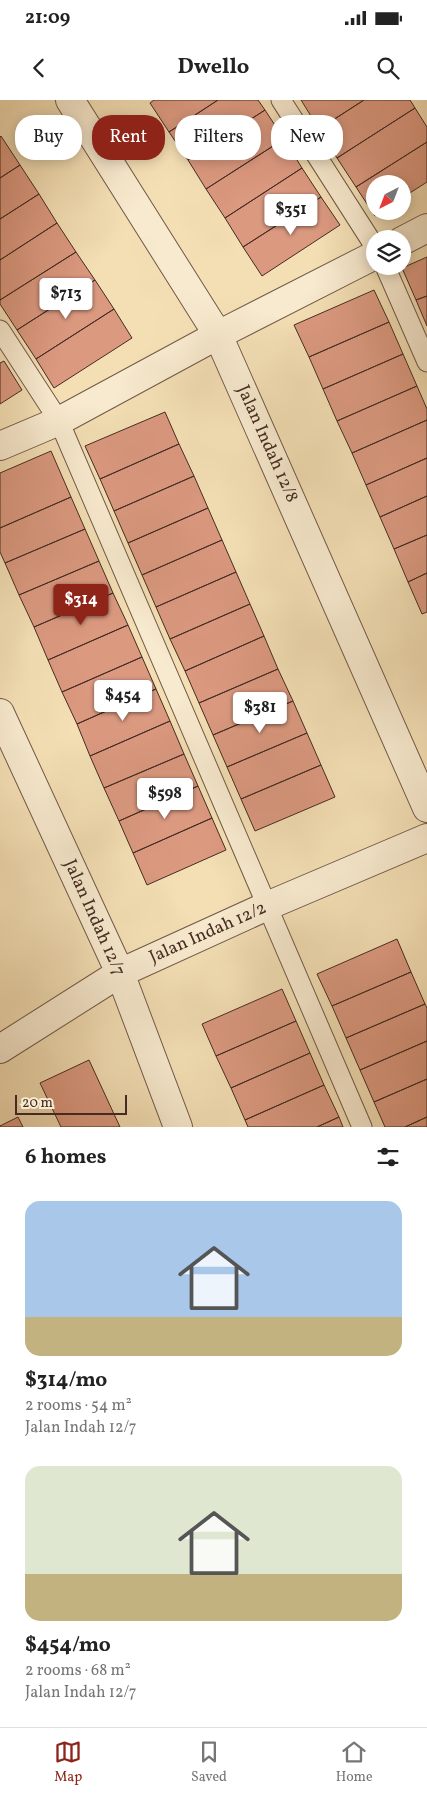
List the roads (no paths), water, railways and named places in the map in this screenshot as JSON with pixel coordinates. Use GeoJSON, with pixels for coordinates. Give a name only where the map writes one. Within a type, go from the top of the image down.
{"type":"FeatureCollection","features":[{"type":"Feature","properties":{"kind":"street","name":"Jalan Indah 12/8"},"geometry":{"type":"LineString","coordinates":[[70,100],[218,334],[427,808]]}},
{"type":"Feature","properties":{"kind":"street"},"geometry":{"type":"LineString","coordinates":[[411,236],[427,228]]}},
{"type":"Feature","properties":{"kind":"street"},"geometry":{"type":"LineString","coordinates":[[0,446],[59,421],[218,334],[366,260]]}},
{"type":"Feature","properties":{"kind":"street","name":"Jalan Indah 12/7"},"geometry":{"type":"LineString","coordinates":[[0,712],[120,973],[178,1127]]}},
{"type":"Feature","properties":{"kind":"street","name":"Jalan Indah 12/2"},"geometry":{"type":"LineString","coordinates":[[0,1049],[120,973],[267,906],[427,838]]}},
{"type":"Feature","properties":{"kind":"lane"},"geometry":{"type":"LineString","coordinates":[[281,100],[366,233]]}},
{"type":"Feature","properties":{"kind":"lane"},"geometry":{"type":"LineString","coordinates":[[389,275],[427,362]]}},
{"type":"Feature","properties":{"kind":"lane"},"geometry":{"type":"LineString","coordinates":[[0,330],[59,421],[362,1127]]}}]}
